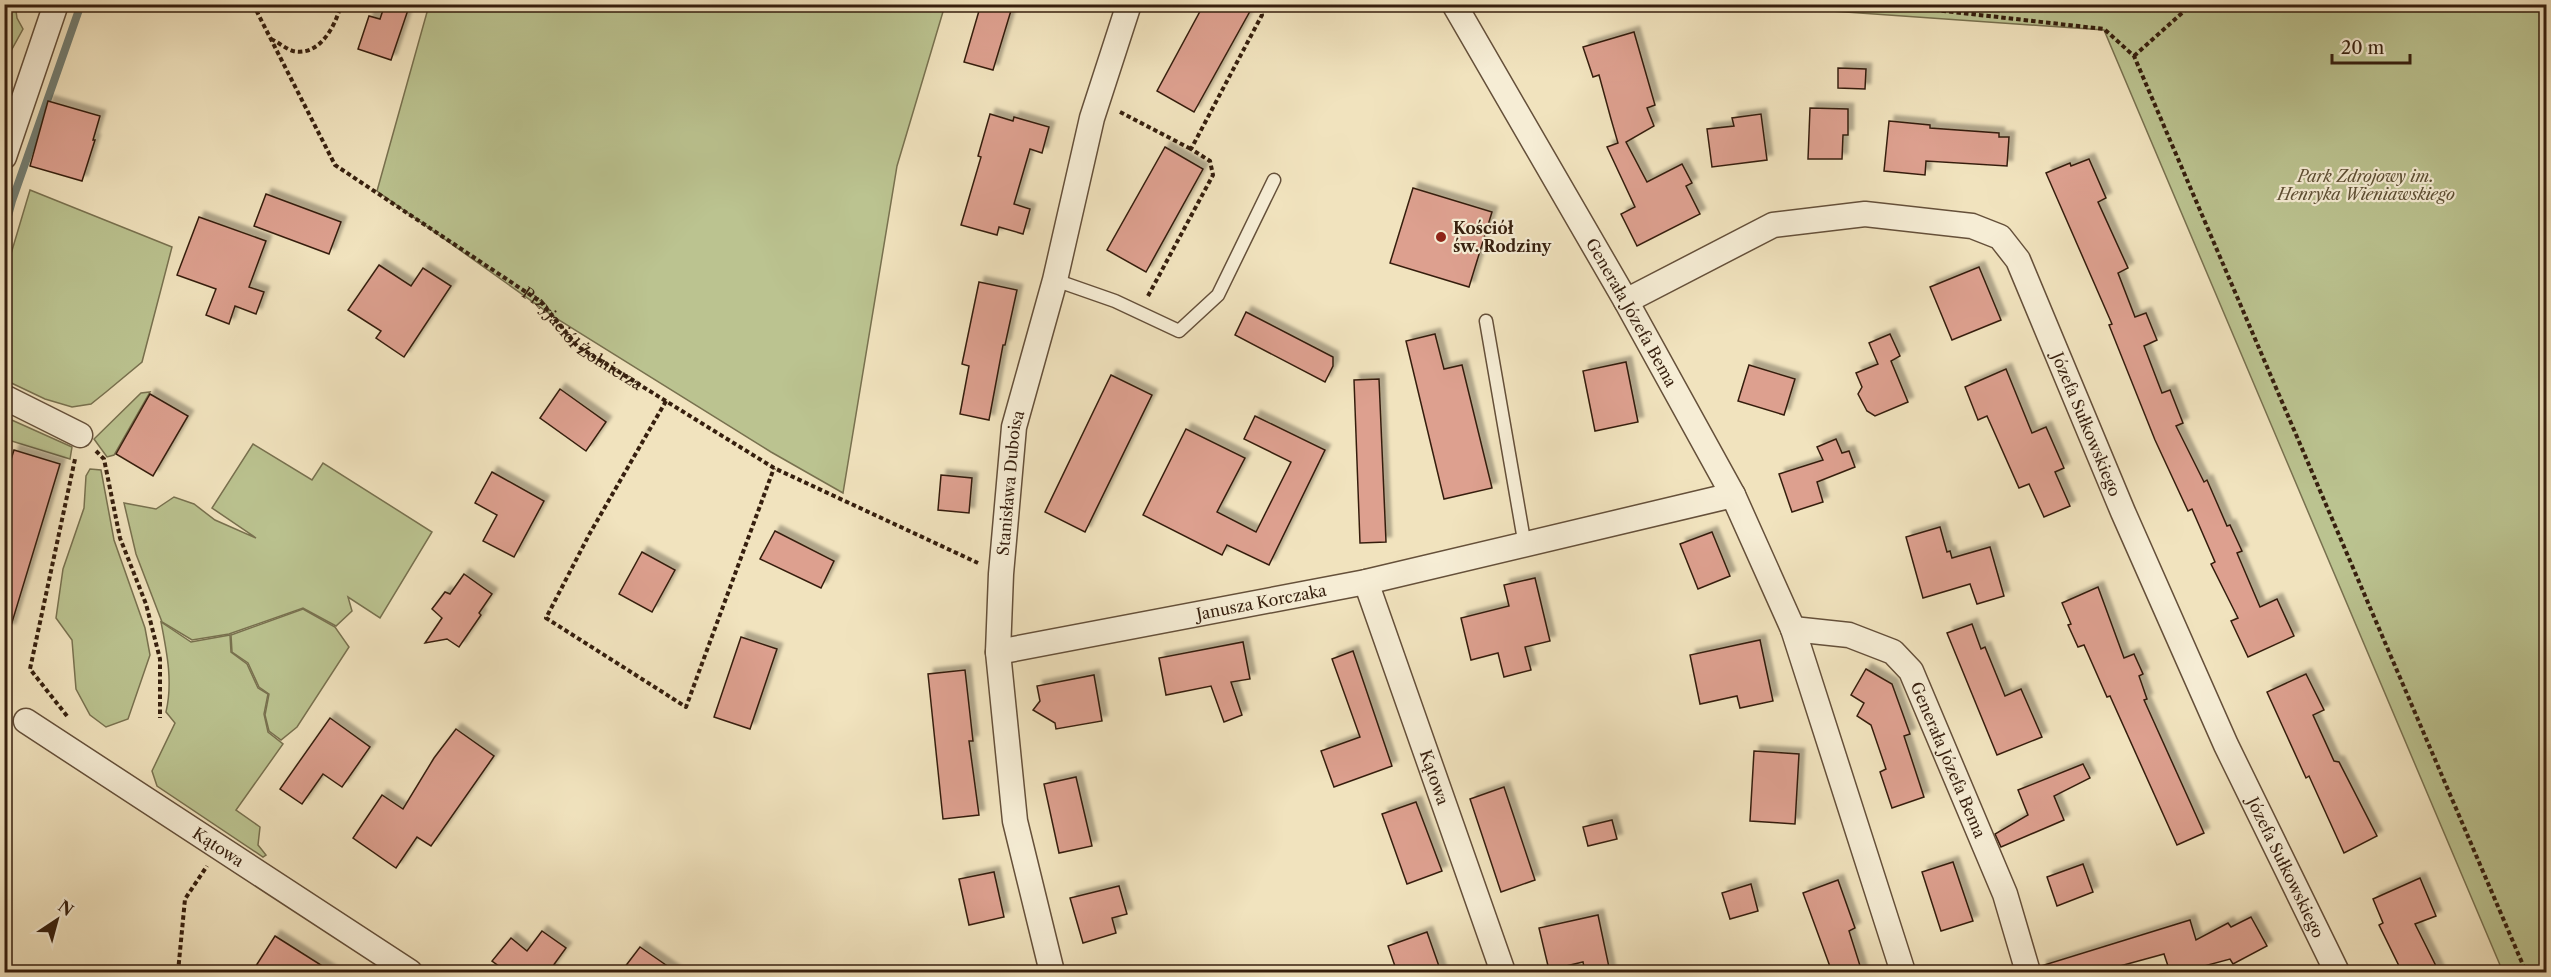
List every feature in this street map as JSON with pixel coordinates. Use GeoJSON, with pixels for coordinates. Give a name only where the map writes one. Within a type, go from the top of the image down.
{"type":"FeatureCollection","features":[{"type":"Feature","properties":{"kind":"street"},"geometry":{"type":"LineString","coordinates":[[4,157],[56,4]]}},
{"type":"Feature","properties":{"kind":"street","name":"Stanisława Duboisa"},"geometry":{"type":"LineString","coordinates":[[1052,972],[1015,821],[999,652],[1001,574],[1014,427],[1055,280],[1098,100],[1129,4]]}},
{"type":"Feature","properties":{"kind":"street","name":"Generała Józefa Bema"},"geometry":{"type":"LineString","coordinates":[[1454,4],[1626,301],[1733,495],[1792,629],[1903,972]]}},
{"type":"Feature","properties":{"kind":"street","name":"Józefa Sułkowskiego"},"geometry":{"type":"LineString","coordinates":[[1626,301],[1773,225],[1865,214],[1972,226],[2000,237],[2018,260],[2123,512],[2226,745],[2337,972]]}},
{"type":"Feature","properties":{"kind":"street"},"geometry":{"type":"LineString","coordinates":[[4,397],[80,435]]}},
{"type":"Feature","properties":{"kind":"street","name":"Janusza Korczaka"},"geometry":{"type":"LineString","coordinates":[[999,652],[1366,582],[1733,495]]}},
{"type":"Feature","properties":{"kind":"street","name":"Kątowa"},"geometry":{"type":"LineString","coordinates":[[1366,582],[1503,972]]}},
{"type":"Feature","properties":{"kind":"street","name":"Generała Józefa Bema"},"geometry":{"type":"LineString","coordinates":[[1792,629],[1850,635],[1893,652],[1911,671],[2005,894],[2028,972]]}},
{"type":"Feature","properties":{"kind":"street","name":"Kątowa"},"geometry":{"type":"LineString","coordinates":[[26,721],[410,972]]}},
{"type":"Feature","properties":{"kind":"lane"},"geometry":{"type":"LineString","coordinates":[[1055,280],[1179,331],[1218,296],[1274,180]]}},
{"type":"Feature","properties":{"kind":"lane"},"geometry":{"type":"LineString","coordinates":[[1486,321],[1525,546]]}},
{"type":"Feature","properties":{"kind":"path","name":"Przyjaciół Żołnierza"},"geometry":{"type":"LineString","coordinates":[[254,4],[335,165],[541,302],[577,346],[774,468],[1001,574]]}},
{"type":"Feature","properties":{"kind":"path"},"geometry":{"type":"LineString","coordinates":[[271,39],[293,51],[308,50],[322,42],[337,22],[341,4]]}},
{"type":"Feature","properties":{"kind":"path"},"geometry":{"type":"LineString","coordinates":[[1191,149],[1262,15],[1260,4]]}},
{"type":"Feature","properties":{"kind":"path"},"geometry":{"type":"LineString","coordinates":[[1882,4],[2104,29],[2134,56],[2526,972]]}},
{"type":"Feature","properties":{"kind":"path"},"geometry":{"type":"LineString","coordinates":[[2134,56],[2192,4]]}},
{"type":"Feature","properties":{"kind":"path"},"geometry":{"type":"LineString","coordinates":[[1098,100],[1210,161],[1213,175],[1139,313]]}},
{"type":"Feature","properties":{"kind":"path"},"geometry":{"type":"LineString","coordinates":[[666,401],[590,533],[546,618],[686,707],[774,468]]}},
{"type":"Feature","properties":{"kind":"path"},"geometry":{"type":"LineString","coordinates":[[80,435],[104,459],[120,538],[146,604],[160,659],[160,718]]}},
{"type":"Feature","properties":{"kind":"path"},"geometry":{"type":"LineString","coordinates":[[70,720],[30,669],[80,435]]}},
{"type":"Feature","properties":{"kind":"path"},"geometry":{"type":"LineString","coordinates":[[178,972],[185,899],[219,849]]}},
{"type":"Feature","properties":{"kind":"green space"},"geometry":{"type":"Polygon","coordinates":[[[5,5],[16,11],[23,29],[11,51],[5,103],[5,5]]]}},
{"type":"Feature","properties":{"kind":"green space"},"geometry":{"type":"Polygon","coordinates":[[[429,5],[945,5],[897,166],[843,493],[771,452],[554,317],[377,191],[429,5]]]}},
{"type":"Feature","properties":{"kind":"green space","name":"Park Zdrojowy im. Henryka Wieniawskiego"},"geometry":{"type":"Polygon","coordinates":[[[1744,5],[2546,5],[2546,972],[2503,972],[2104,30],[1744,5]]]}},
{"type":"Feature","properties":{"kind":"green space"},"geometry":{"type":"Polygon","coordinates":[[[30,190],[172,247],[142,362],[91,404],[72,407],[45,399],[5,380],[5,274],[30,190]]]}},
{"type":"Feature","properties":{"kind":"green space"},"geometry":{"type":"Polygon","coordinates":[[[150,392],[114,455],[107,457],[94,439],[141,393],[150,392]]]}},
{"type":"Feature","properties":{"kind":"green space"},"geometry":{"type":"Polygon","coordinates":[[[5,417],[72,447],[70,459],[5,439],[5,417]]]}},
{"type":"Feature","properties":{"kind":"green space"},"geometry":{"type":"Polygon","coordinates":[[[253,444],[312,480],[323,463],[432,532],[380,618],[348,597],[352,611],[336,626],[303,608],[229,634],[192,640],[162,622],[136,554],[124,503],[156,509],[174,497],[194,504],[215,520],[256,538],[212,508],[253,444]]]}},
{"type":"Feature","properties":{"kind":"green space"},"geometry":{"type":"Polygon","coordinates":[[[90,469],[101,470],[114,540],[145,628],[150,655],[128,719],[106,727],[90,715],[76,689],[72,640],[56,618],[63,569],[84,508],[86,476],[90,469]]]}},
{"type":"Feature","properties":{"kind":"green space"},"geometry":{"type":"Polygon","coordinates":[[[303,609],[335,627],[349,647],[297,727],[281,740],[269,731],[265,715],[269,694],[259,687],[248,663],[232,652],[231,635],[303,609]]]}},
{"type":"Feature","properties":{"kind":"green space"},"geometry":{"type":"Polygon","coordinates":[[[161,622],[191,642],[230,635],[231,652],[247,664],[258,688],[268,694],[264,714],[268,732],[283,744],[236,810],[260,827],[258,845],[266,855],[263,857],[157,786],[152,771],[175,723],[166,712],[169,679],[161,622]]]}},
{"type":"Feature","properties":{"kind":"building"},"geometry":{"type":"Polygon","coordinates":[[[385,4],[410,4],[391,60],[358,49],[369,16],[380,19],[385,4]]]}},
{"type":"Feature","properties":{"kind":"building"},"geometry":{"type":"Polygon","coordinates":[[[981,4],[1013,4],[993,70],[964,62],[981,4]]]}},
{"type":"Feature","properties":{"kind":"building"},"geometry":{"type":"Polygon","coordinates":[[[1204,4],[1254,4],[1194,112],[1157,91],[1204,4]]]}},
{"type":"Feature","properties":{"kind":"building"},"geometry":{"type":"Polygon","coordinates":[[[1634,32],[1655,105],[1647,108],[1654,126],[1626,142],[1647,182],[1682,164],[1692,183],[1686,186],[1700,214],[1637,246],[1621,214],[1635,207],[1607,147],[1618,143],[1599,75],[1593,77],[1583,47],[1634,32]]]}},
{"type":"Feature","properties":{"kind":"building"},"geometry":{"type":"Polygon","coordinates":[[[1838,68],[1866,69],[1865,89],[1838,88],[1838,68]]]}},
{"type":"Feature","properties":{"kind":"building"},"geometry":{"type":"Polygon","coordinates":[[[48,101],[100,116],[82,181],[30,166],[48,101]]]}},
{"type":"Feature","properties":{"kind":"building"},"geometry":{"type":"Polygon","coordinates":[[[1810,108],[1848,109],[1848,135],[1843,135],[1842,159],[1808,159],[1810,108]]]}},
{"type":"Feature","properties":{"kind":"building"},"geometry":{"type":"Polygon","coordinates":[[[990,114],[1013,121],[1014,117],[1049,127],[1042,153],[1030,149],[1014,204],[1030,209],[1023,234],[999,227],[997,235],[961,225],[981,157],[978,156],[990,114]]]}},
{"type":"Feature","properties":{"kind":"building"},"geometry":{"type":"Polygon","coordinates":[[[1761,114],[1767,160],[1712,167],[1707,129],[1734,126],[1732,118],[1761,114]]]}},
{"type":"Feature","properties":{"kind":"building"},"geometry":{"type":"Polygon","coordinates":[[[1889,121],[1930,125],[1930,128],[1999,133],[1999,137],[2009,137],[2007,166],[1926,161],[1925,175],[1884,171],[1889,121]]]}},
{"type":"Feature","properties":{"kind":"building"},"geometry":{"type":"Polygon","coordinates":[[[1165,147],[1203,169],[1146,272],[1107,250],[1165,147]]]}},
{"type":"Feature","properties":{"kind":"building"},"geometry":{"type":"Polygon","coordinates":[[[2089,159],[2106,198],[2098,202],[2128,268],[2118,273],[2135,317],[2146,313],[2157,340],[2144,346],[2162,393],[2170,390],[2183,423],[2176,426],[2204,482],[2207,480],[2227,526],[2230,525],[2242,551],[2237,553],[2260,607],[2277,599],[2294,636],[2248,657],[2231,621],[2238,618],[2211,564],[2215,562],[2192,509],[2188,511],[2155,440],[2109,325],[2112,324],[2046,173],[2070,163],[2071,166],[2089,159]]]}},
{"type":"Feature","properties":{"kind":"building","name":"Kościół św. Rodziny"},"geometry":{"type":"Polygon","coordinates":[[[1413,188],[1492,212],[1469,287],[1390,263],[1413,188]]]}},
{"type":"Feature","properties":{"kind":"building"},"geometry":{"type":"Polygon","coordinates":[[[266,194],[341,222],[329,254],[254,226],[266,194]]]}},
{"type":"Feature","properties":{"kind":"building"},"geometry":{"type":"Polygon","coordinates":[[[199,217],[266,241],[249,287],[264,292],[256,314],[235,306],[229,324],[206,315],[216,289],[177,275],[199,217]]]}},
{"type":"Feature","properties":{"kind":"building"},"geometry":{"type":"Polygon","coordinates":[[[379,265],[411,286],[423,268],[451,286],[404,357],[376,338],[381,331],[348,310],[379,265]]]}},
{"type":"Feature","properties":{"kind":"building"},"geometry":{"type":"Polygon","coordinates":[[[1979,267],[2001,320],[1952,340],[1930,287],[1979,267]]]}},
{"type":"Feature","properties":{"kind":"building"},"geometry":{"type":"Polygon","coordinates":[[[979,282],[1017,290],[1005,345],[1003,345],[989,420],[960,414],[969,366],[962,364],[979,282]]]}},
{"type":"Feature","properties":{"kind":"building"},"geometry":{"type":"Polygon","coordinates":[[[1246,312],[1333,357],[1333,366],[1325,382],[1235,335],[1246,312]]]}},
{"type":"Feature","properties":{"kind":"building"},"geometry":{"type":"Polygon","coordinates":[[[1435,334],[1444,369],[1462,365],[1492,488],[1444,499],[1406,341],[1435,334]]]}},
{"type":"Feature","properties":{"kind":"building"},"geometry":{"type":"Polygon","coordinates":[[[1890,334],[1900,356],[1891,361],[1908,402],[1875,416],[1867,411],[1858,394],[1862,387],[1856,373],[1878,364],[1869,343],[1890,334]]]}},
{"type":"Feature","properties":{"kind":"building"},"geometry":{"type":"Polygon","coordinates":[[[1626,362],[1638,422],[1595,431],[1583,371],[1626,362]]]}},
{"type":"Feature","properties":{"kind":"building"},"geometry":{"type":"Polygon","coordinates":[[[1749,365],[1795,379],[1784,415],[1738,401],[1749,365]]]}},
{"type":"Feature","properties":{"kind":"building"},"geometry":{"type":"Polygon","coordinates":[[[2006,369],[2032,433],[2046,427],[2064,468],[2055,472],[2070,506],[2044,517],[2029,484],[2019,488],[1987,416],[1978,420],[1965,387],[2006,369]]]}},
{"type":"Feature","properties":{"kind":"building"},"geometry":{"type":"Polygon","coordinates":[[[1111,375],[1152,395],[1085,532],[1045,512],[1111,375]]]}},
{"type":"Feature","properties":{"kind":"building"},"geometry":{"type":"Polygon","coordinates":[[[1379,379],[1386,542],[1360,543],[1354,380],[1379,379]]]}},
{"type":"Feature","properties":{"kind":"building"},"geometry":{"type":"Polygon","coordinates":[[[560,389],[606,422],[586,451],[540,418],[560,389]]]}},
{"type":"Feature","properties":{"kind":"building"},"geometry":{"type":"Polygon","coordinates":[[[150,394],[188,416],[153,476],[116,454],[150,394]]]}},
{"type":"Feature","properties":{"kind":"building"},"geometry":{"type":"Polygon","coordinates":[[[1255,416],[1325,450],[1269,565],[1227,545],[1222,555],[1143,515],[1186,429],[1245,458],[1217,512],[1256,532],[1291,462],[1244,439],[1255,416]]]}},
{"type":"Feature","properties":{"kind":"building"},"geometry":{"type":"Polygon","coordinates":[[[1836,439],[1842,453],[1849,451],[1855,467],[1817,482],[1823,502],[1792,512],[1779,474],[1823,460],[1817,447],[1836,439]]]}},
{"type":"Feature","properties":{"kind":"building"},"geometry":{"type":"Polygon","coordinates":[[[14,450],[60,464],[10,629],[4,628],[4,482],[14,450]]]}},
{"type":"Feature","properties":{"kind":"building"},"geometry":{"type":"Polygon","coordinates":[[[492,472],[544,501],[514,557],[483,541],[497,515],[475,503],[492,472]]]}},
{"type":"Feature","properties":{"kind":"building"},"geometry":{"type":"Polygon","coordinates":[[[941,475],[972,478],[969,513],[938,510],[941,475]]]}},
{"type":"Feature","properties":{"kind":"building"},"geometry":{"type":"Polygon","coordinates":[[[1940,527],[1947,552],[1950,551],[1952,558],[1990,547],[2004,596],[1977,604],[1970,584],[1923,598],[1906,537],[1940,527]]]}},
{"type":"Feature","properties":{"kind":"building"},"geometry":{"type":"Polygon","coordinates":[[[775,531],[834,561],[821,588],[760,559],[775,531]]]}},
{"type":"Feature","properties":{"kind":"building"},"geometry":{"type":"Polygon","coordinates":[[[1712,532],[1730,576],[1698,589],[1680,544],[1712,532]]]}},
{"type":"Feature","properties":{"kind":"building"},"geometry":{"type":"Polygon","coordinates":[[[642,552],[675,570],[652,612],[619,594],[642,552]]]}},
{"type":"Feature","properties":{"kind":"building"},"geometry":{"type":"Polygon","coordinates":[[[464,574],[492,594],[479,613],[481,615],[459,647],[447,639],[425,643],[442,618],[432,609],[445,592],[450,594],[464,574]]]}},
{"type":"Feature","properties":{"kind":"building"},"geometry":{"type":"Polygon","coordinates":[[[1535,578],[1550,641],[1525,647],[1531,670],[1504,677],[1498,653],[1471,660],[1461,618],[1509,606],[1504,585],[1535,578]]]}},
{"type":"Feature","properties":{"kind":"building"},"geometry":{"type":"Polygon","coordinates":[[[2098,587],[2124,658],[2134,654],[2143,674],[2139,676],[2147,699],[2144,700],[2204,833],[2177,845],[2110,696],[2107,697],[2084,645],[2078,647],[2068,625],[2071,624],[2062,603],[2098,587]]]}},
{"type":"Feature","properties":{"kind":"building"},"geometry":{"type":"Polygon","coordinates":[[[1972,624],[1981,649],[1985,647],[2005,696],[2021,689],[2042,737],[1997,755],[1947,633],[1972,624]]]}},
{"type":"Feature","properties":{"kind":"building"},"geometry":{"type":"Polygon","coordinates":[[[741,637],[777,649],[750,729],[714,717],[741,637]]]}},
{"type":"Feature","properties":{"kind":"building"},"geometry":{"type":"Polygon","coordinates":[[[1760,640],[1773,701],[1740,708],[1737,696],[1700,704],[1690,655],[1760,640]]]}},
{"type":"Feature","properties":{"kind":"building"},"geometry":{"type":"Polygon","coordinates":[[[1243,642],[1250,679],[1231,682],[1242,715],[1224,722],[1211,686],[1166,695],[1159,658],[1243,642]]]}},
{"type":"Feature","properties":{"kind":"building"},"geometry":{"type":"Polygon","coordinates":[[[1353,651],[1392,766],[1334,787],[1321,751],[1360,737],[1332,659],[1353,651]]]}},
{"type":"Feature","properties":{"kind":"building"},"geometry":{"type":"Polygon","coordinates":[[[1866,669],[1892,684],[1910,734],[1904,736],[1924,797],[1892,808],[1880,772],[1886,769],[1871,725],[1857,716],[1864,703],[1851,695],[1866,669]]]}},
{"type":"Feature","properties":{"kind":"building"},"geometry":{"type":"Polygon","coordinates":[[[965,670],[973,741],[969,741],[979,815],[943,819],[928,674],[965,670]]]}},
{"type":"Feature","properties":{"kind":"building"},"geometry":{"type":"Polygon","coordinates":[[[2306,674],[2324,710],[2313,715],[2334,761],[2339,762],[2377,836],[2344,853],[2309,776],[2306,778],[2267,692],[2306,674]]]}},
{"type":"Feature","properties":{"kind":"building"},"geometry":{"type":"Polygon","coordinates":[[[1094,675],[1102,721],[1056,729],[1055,723],[1033,710],[1040,701],[1037,686],[1094,675]]]}},
{"type":"Feature","properties":{"kind":"building"},"geometry":{"type":"Polygon","coordinates":[[[330,718],[370,747],[342,787],[323,774],[302,804],[280,789],[330,718]]]}},
{"type":"Feature","properties":{"kind":"building"},"geometry":{"type":"Polygon","coordinates":[[[456,729],[494,756],[431,846],[417,837],[396,868],[353,838],[382,795],[403,809],[434,758],[456,729]]]}},
{"type":"Feature","properties":{"kind":"building"},"geometry":{"type":"Polygon","coordinates":[[[1754,751],[1799,754],[1795,824],[1750,821],[1754,751]]]}},
{"type":"Feature","properties":{"kind":"building"},"geometry":{"type":"Polygon","coordinates":[[[2083,764],[2090,778],[2054,796],[2064,820],[2001,847],[1995,834],[2028,815],[2018,790],[2083,764]]]}},
{"type":"Feature","properties":{"kind":"building"},"geometry":{"type":"Polygon","coordinates":[[[1076,777],[1092,846],[1059,853],[1044,784],[1076,777]]]}},
{"type":"Feature","properties":{"kind":"building"},"geometry":{"type":"Polygon","coordinates":[[[1504,787],[1535,880],[1501,892],[1470,799],[1504,787]]]}},
{"type":"Feature","properties":{"kind":"building"},"geometry":{"type":"Polygon","coordinates":[[[1416,802],[1442,871],[1407,884],[1382,814],[1416,802]]]}},
{"type":"Feature","properties":{"kind":"building"},"geometry":{"type":"Polygon","coordinates":[[[1612,820],[1617,839],[1588,846],[1583,827],[1612,820]]]}},
{"type":"Feature","properties":{"kind":"building"},"geometry":{"type":"Polygon","coordinates":[[[1953,862],[1973,921],[1941,931],[1922,872],[1953,862]]]}},
{"type":"Feature","properties":{"kind":"building"},"geometry":{"type":"Polygon","coordinates":[[[2083,864],[2093,892],[2057,906],[2047,877],[2083,864]]]}},
{"type":"Feature","properties":{"kind":"building"},"geometry":{"type":"Polygon","coordinates":[[[994,872],[1004,917],[969,925],[959,879],[994,872]]]}},
{"type":"Feature","properties":{"kind":"building"},"geometry":{"type":"Polygon","coordinates":[[[2420,878],[2436,916],[2415,924],[2439,972],[2402,972],[2379,925],[2383,923],[2373,899],[2420,878]]]}},
{"type":"Feature","properties":{"kind":"building"},"geometry":{"type":"Polygon","coordinates":[[[1838,880],[1855,928],[1849,931],[1862,972],[1832,972],[1803,893],[1838,880]]]}},
{"type":"Feature","properties":{"kind":"building"},"geometry":{"type":"Polygon","coordinates":[[[1751,884],[1758,911],[1730,919],[1722,893],[1751,884]]]}},
{"type":"Feature","properties":{"kind":"building"},"geometry":{"type":"Polygon","coordinates":[[[1119,886],[1127,914],[1112,918],[1116,933],[1083,943],[1070,898],[1119,886]]]}},
{"type":"Feature","properties":{"kind":"building"},"geometry":{"type":"Polygon","coordinates":[[[1598,915],[1610,972],[1585,972],[1583,962],[1549,970],[1539,928],[1598,915]]]}},
{"type":"Feature","properties":{"kind":"building"},"geometry":{"type":"Polygon","coordinates":[[[2251,917],[2267,946],[2233,964],[2230,959],[2182,972],[2170,972],[2164,954],[2109,969],[2110,972],[2042,972],[2041,966],[2190,920],[2196,940],[2228,923],[2231,927],[2251,917]]]}},
{"type":"Feature","properties":{"kind":"building"},"geometry":{"type":"Polygon","coordinates":[[[542,931],[566,948],[550,970],[554,972],[507,972],[492,961],[511,938],[527,951],[542,931]]]}},
{"type":"Feature","properties":{"kind":"building"},"geometry":{"type":"Polygon","coordinates":[[[1427,932],[1441,972],[1397,972],[1388,946],[1427,932]]]}},
{"type":"Feature","properties":{"kind":"building"},"geometry":{"type":"Polygon","coordinates":[[[275,936],[332,972],[252,972],[275,936]]]}},
{"type":"Feature","properties":{"kind":"building"},"geometry":{"type":"Polygon","coordinates":[[[640,947],[676,972],[621,972],[640,947]]]}},
{"type":"Feature","properties":{"kind":"waterway"},"geometry":{"type":"LineString","coordinates":[[4,231],[12,201],[81,4]]}},
{"type":"Feature","properties":{"kind":"place","name":"Kościół św. Rodziny"},"geometry":{"type":"Point","coordinates":[1441,237]}}]}
